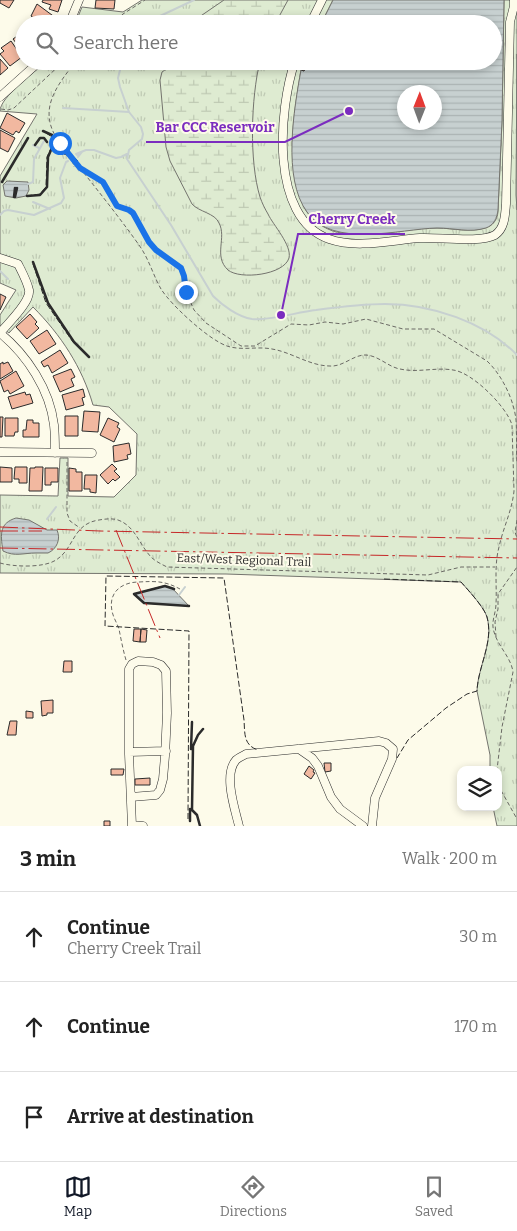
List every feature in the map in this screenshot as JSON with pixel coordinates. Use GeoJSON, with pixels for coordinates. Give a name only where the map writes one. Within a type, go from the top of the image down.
{"type":"FeatureCollection","features":[{"type":"Feature","properties":{"kind":"street"},"geometry":{"type":"LineString","coordinates":[[73,15],[79,0]]}},
{"type":"Feature","properties":{"kind":"street"},"geometry":{"type":"LineString","coordinates":[[314,15],[322,0]]}},
{"type":"Feature","properties":{"kind":"street"},"geometry":{"type":"LineString","coordinates":[[292,70],[285,101],[284,161],[291,196],[302,218],[309,226],[325,238],[345,243],[430,238],[484,239],[494,235],[501,228],[506,209],[510,22],[515,5]]}},
{"type":"Feature","properties":{"kind":"street"},"geometry":{"type":"LineString","coordinates":[[0,97],[30,70]]}},
{"type":"Feature","properties":{"kind":"street"},"geometry":{"type":"LineString","coordinates":[[0,258],[18,264],[27,282],[29,292],[27,300],[0,333],[24,358],[45,393],[55,427],[54,453]]}},
{"type":"Feature","properties":{"kind":"street"},"geometry":{"type":"LineString","coordinates":[[0,452],[92,453]]}},
{"type":"Feature","properties":{"kind":"street"},"geometry":{"type":"LineString","coordinates":[[131,797],[156,795],[164,779],[167,714],[166,671],[161,665],[153,662],[138,661],[132,664],[129,670],[129,752],[132,826],[143,826]]}},
{"type":"Feature","properties":{"kind":"street"},"geometry":{"type":"LineString","coordinates":[[239,826],[230,776],[232,766],[237,759],[246,754],[380,741],[392,749],[392,759],[375,798],[372,826]]}},
{"type":"Feature","properties":{"kind":"street"},"geometry":{"type":"LineString","coordinates":[[299,749],[312,758],[318,766],[331,797],[340,809],[362,826]]}},
{"type":"Feature","properties":{"kind":"street"},"geometry":{"type":"LineString","coordinates":[[129,752],[166,751]]}},
{"type":"Feature","properties":{"kind":"path"},"geometry":{"type":"LineString","coordinates":[[122,15],[145,0]]}},
{"type":"Feature","properties":{"kind":"path"},"geometry":{"type":"LineString","coordinates":[[1,109],[8,110],[14,108],[54,70]]}},
{"type":"Feature","properties":{"kind":"path"},"geometry":{"type":"LineString","coordinates":[[69,70],[54,90],[50,102],[49,114],[52,128],[58,140],[141,248],[164,294],[200,329],[217,342],[235,348],[273,349],[328,366],[341,365],[366,355],[400,370],[456,370],[469,376],[484,388],[506,412],[511,422],[512,430],[514,497],[499,545],[493,625],[497,639],[512,665],[513,672],[502,727],[497,766]]}},
{"type":"Feature","properties":{"kind":"path"},"geometry":{"type":"LineString","coordinates":[[80,168],[101,179],[117,206],[133,213],[152,246],[181,268],[186,292],[194,310],[206,323],[241,346],[255,346],[291,324],[309,325],[325,322],[339,324],[366,320],[403,329],[434,329],[488,361],[494,366],[508,388],[516,419],[517,463]]}},
{"type":"Feature","properties":{"kind":"path"},"geometry":{"type":"LineString","coordinates":[[0,563],[42,566],[50,563],[62,554],[80,528],[70,521],[67,515],[67,462]]}},
{"type":"Feature","properties":{"kind":"path","name":"East/West Regional Trail"},"geometry":{"type":"LineString","coordinates":[[80,528],[96,520],[117,520],[131,528],[150,556],[157,562],[176,568],[428,574],[461,567],[496,567]]}},
{"type":"Feature","properties":{"kind":"path"},"geometry":{"type":"LineString","coordinates":[[517,520],[515,532],[517,538]]}},
{"type":"Feature","properties":{"kind":"path"},"geometry":{"type":"LineString","coordinates":[[497,639],[495,622],[498,609],[498,594],[517,567]]}},
{"type":"Feature","properties":{"kind":"path"},"geometry":{"type":"LineString","coordinates":[[129,670],[118,626],[112,611],[111,601],[115,591],[129,582],[162,582],[180,589]]}},
{"type":"Feature","properties":{"kind":"path"},"geometry":{"type":"LineString","coordinates":[[502,791],[517,819]]}},
{"type":"Feature","properties":{"kind":"green space"},"geometry":{"type":"Polygon","coordinates":[[[142,0],[333,0],[326,15],[79,15],[82,7],[123,12],[142,0]]]}},
{"type":"Feature","properties":{"kind":"green space"},"geometry":{"type":"Polygon","coordinates":[[[224,0],[288,0],[280,15],[202,15],[224,0]]]}},
{"type":"Feature","properties":{"kind":"green space"},"geometry":{"type":"Polygon","coordinates":[[[504,0],[517,0],[517,826],[497,826],[494,811],[502,811],[502,766],[490,766],[490,755],[477,691],[489,636],[489,626],[483,608],[461,582],[226,574],[0,573],[0,495],[58,496],[60,458],[68,458],[68,496],[114,497],[136,475],[137,434],[109,407],[93,405],[77,365],[53,329],[33,307],[9,333],[0,326],[0,315],[16,290],[0,283],[0,176],[37,114],[0,111],[2,105],[12,92],[36,70],[301,70],[294,119],[294,167],[301,198],[306,211],[314,220],[332,231],[354,234],[378,234],[425,228],[477,230],[490,226],[496,219],[498,212],[504,0]]]}},
{"type":"Feature","properties":{"kind":"green space"},"geometry":{"type":"Polygon","coordinates":[[[165,70],[258,70],[252,129],[254,166],[260,197],[270,219],[288,247],[289,258],[279,268],[261,274],[242,275],[228,270],[224,265],[221,259],[222,235],[219,223],[214,217],[192,204],[170,161],[166,147],[160,80],[162,72],[165,70]]]}},
{"type":"Feature","properties":{"kind":"shaded area"},"geometry":{"type":"Polygon","coordinates":[[[333,0],[504,0],[502,121],[498,210],[493,223],[486,228],[474,230],[437,228],[350,234],[333,230],[318,223],[307,212],[299,198],[292,162],[293,123],[301,70],[502,70],[502,15],[326,15],[333,0]]]}},
{"type":"Feature","properties":{"kind":"shaded area"},"geometry":{"type":"Polygon","coordinates":[[[517,54],[517,210],[516,195],[517,54]]]}},
{"type":"Feature","properties":{"kind":"shaded area"},"geometry":{"type":"Polygon","coordinates":[[[7,181],[28,182],[29,190],[26,196],[16,198],[5,196],[3,185],[7,181]]]}},
{"type":"Feature","properties":{"kind":"shaded area"},"geometry":{"type":"Polygon","coordinates":[[[16,518],[29,520],[47,530],[57,530],[59,537],[56,546],[48,553],[15,554],[3,551],[2,530],[7,523],[16,518]]]}},
{"type":"Feature","properties":{"kind":"shaded area"},"geometry":{"type":"Polygon","coordinates":[[[163,586],[172,588],[189,606],[144,603],[134,594],[163,586]]]}},
{"type":"Feature","properties":{"kind":"building"},"geometry":{"type":"Polygon","coordinates":[[[0,0],[14,0],[9,8],[0,3],[0,0]]]}},
{"type":"Feature","properties":{"kind":"building"},"geometry":{"type":"Polygon","coordinates":[[[43,0],[62,0],[58,12],[49,9],[51,5],[42,2],[43,0]]]}},
{"type":"Feature","properties":{"kind":"building"},"geometry":{"type":"Polygon","coordinates":[[[96,0],[115,0],[114,9],[95,8],[96,0]]]}},
{"type":"Feature","properties":{"kind":"building"},"geometry":{"type":"Polygon","coordinates":[[[37,4],[52,15],[32,15],[37,4]]]}},
{"type":"Feature","properties":{"kind":"building"},"geometry":{"type":"Polygon","coordinates":[[[11,41],[15,47],[15,62],[10,66],[0,54],[4,51],[1,48],[11,41]]]}},
{"type":"Feature","properties":{"kind":"building"},"geometry":{"type":"Polygon","coordinates":[[[0,59],[8,68],[0,75],[0,59]]]}},
{"type":"Feature","properties":{"kind":"building"},"geometry":{"type":"Polygon","coordinates":[[[7,113],[25,123],[19,133],[16,131],[13,135],[0,128],[7,113]]]}},
{"type":"Feature","properties":{"kind":"building"},"geometry":{"type":"Polygon","coordinates":[[[0,130],[15,138],[8,152],[0,148],[0,130]]]}},
{"type":"Feature","properties":{"kind":"building"},"geometry":{"type":"Polygon","coordinates":[[[0,294],[6,297],[0,310],[0,294]]]}},
{"type":"Feature","properties":{"kind":"building"},"geometry":{"type":"Polygon","coordinates":[[[30,314],[37,322],[35,324],[39,328],[27,339],[16,327],[30,314]]]}},
{"type":"Feature","properties":{"kind":"building"},"geometry":{"type":"Polygon","coordinates":[[[47,330],[56,344],[39,354],[30,341],[47,330]]]}},
{"type":"Feature","properties":{"kind":"building"},"geometry":{"type":"Polygon","coordinates":[[[60,350],[68,363],[52,373],[48,365],[44,367],[41,362],[60,350]]]}},
{"type":"Feature","properties":{"kind":"building"},"geometry":{"type":"Polygon","coordinates":[[[3,362],[3,364],[8,362],[13,371],[0,379],[0,364],[3,362]]]}},
{"type":"Feature","properties":{"kind":"building"},"geometry":{"type":"Polygon","coordinates":[[[71,369],[75,377],[71,379],[74,386],[60,392],[53,376],[71,369]]]}},
{"type":"Feature","properties":{"kind":"building"},"geometry":{"type":"Polygon","coordinates":[[[16,371],[24,386],[10,394],[8,390],[4,392],[0,381],[16,371]]]}},
{"type":"Feature","properties":{"kind":"building"},"geometry":{"type":"Polygon","coordinates":[[[83,389],[85,397],[82,398],[84,405],[66,410],[62,395],[83,389]]]}},
{"type":"Feature","properties":{"kind":"building"},"geometry":{"type":"Polygon","coordinates":[[[25,392],[26,395],[30,394],[33,403],[12,409],[8,397],[25,392]]]}},
{"type":"Feature","properties":{"kind":"building"},"geometry":{"type":"Polygon","coordinates":[[[84,411],[100,412],[98,432],[82,431],[84,411]]]}},
{"type":"Feature","properties":{"kind":"building"},"geometry":{"type":"Polygon","coordinates":[[[65,416],[78,416],[78,436],[65,436],[65,416]]]}},
{"type":"Feature","properties":{"kind":"building"},"geometry":{"type":"Polygon","coordinates":[[[0,417],[3,417],[2,437],[0,437],[0,417]]]}},
{"type":"Feature","properties":{"kind":"building"},"geometry":{"type":"Polygon","coordinates":[[[5,418],[18,418],[18,432],[15,432],[14,436],[5,436],[5,418]]]}},
{"type":"Feature","properties":{"kind":"building"},"geometry":{"type":"Polygon","coordinates":[[[108,418],[119,423],[117,427],[120,429],[114,442],[100,435],[108,418]]]}},
{"type":"Feature","properties":{"kind":"building"},"geometry":{"type":"Polygon","coordinates":[[[27,420],[39,423],[39,437],[23,437],[23,430],[26,430],[27,420]]]}},
{"type":"Feature","properties":{"kind":"building"},"geometry":{"type":"Polygon","coordinates":[[[129,443],[131,454],[127,455],[128,459],[114,462],[113,446],[129,443]]]}},
{"type":"Feature","properties":{"kind":"building"},"geometry":{"type":"Polygon","coordinates":[[[112,464],[117,469],[114,471],[120,477],[115,481],[113,479],[108,484],[100,475],[112,464]]]}},
{"type":"Feature","properties":{"kind":"building"},"geometry":{"type":"Polygon","coordinates":[[[0,467],[12,468],[12,482],[0,482],[0,467]]]}},
{"type":"Feature","properties":{"kind":"building"},"geometry":{"type":"Polygon","coordinates":[[[15,467],[27,467],[27,483],[19,483],[19,479],[14,479],[15,467]]]}},
{"type":"Feature","properties":{"kind":"building"},"geometry":{"type":"Polygon","coordinates":[[[43,467],[42,491],[29,491],[30,468],[43,467]]]}},
{"type":"Feature","properties":{"kind":"building"},"geometry":{"type":"Polygon","coordinates":[[[45,468],[58,468],[58,482],[51,482],[51,485],[45,485],[45,468]]]}},
{"type":"Feature","properties":{"kind":"building"},"geometry":{"type":"Polygon","coordinates":[[[69,468],[76,469],[76,472],[82,472],[82,491],[69,491],[69,468]]]}},
{"type":"Feature","properties":{"kind":"building"},"geometry":{"type":"Polygon","coordinates":[[[85,475],[97,475],[96,493],[90,492],[90,489],[84,489],[85,475]]]}},
{"type":"Feature","properties":{"kind":"building"},"geometry":{"type":"Polygon","coordinates":[[[134,629],[141,629],[140,642],[133,641],[134,629]]]}},
{"type":"Feature","properties":{"kind":"building"},"geometry":{"type":"Polygon","coordinates":[[[141,629],[147,630],[146,642],[140,642],[141,629]]]}},
{"type":"Feature","properties":{"kind":"building"},"geometry":{"type":"Polygon","coordinates":[[[64,661],[72,661],[72,672],[63,672],[64,661]]]}},
{"type":"Feature","properties":{"kind":"building"},"geometry":{"type":"Polygon","coordinates":[[[53,700],[53,713],[47,713],[47,715],[42,716],[41,701],[53,700]]]}},
{"type":"Feature","properties":{"kind":"building"},"geometry":{"type":"Polygon","coordinates":[[[26,711],[33,712],[33,718],[26,718],[26,711]]]}},
{"type":"Feature","properties":{"kind":"building"},"geometry":{"type":"Polygon","coordinates":[[[10,721],[17,721],[16,735],[7,735],[10,721]]]}},
{"type":"Feature","properties":{"kind":"building"},"geometry":{"type":"Polygon","coordinates":[[[324,763],[331,763],[331,771],[325,772],[324,763]]]}},
{"type":"Feature","properties":{"kind":"building"},"geometry":{"type":"Polygon","coordinates":[[[309,766],[315,773],[311,779],[304,774],[309,766]]]}},
{"type":"Feature","properties":{"kind":"building"},"geometry":{"type":"Polygon","coordinates":[[[111,769],[124,769],[123,775],[111,775],[111,769]]]}},
{"type":"Feature","properties":{"kind":"building"},"geometry":{"type":"Polygon","coordinates":[[[150,778],[150,785],[135,785],[135,779],[150,778]]]}},
{"type":"Feature","properties":{"kind":"building"},"geometry":{"type":"Polygon","coordinates":[[[104,821],[110,821],[110,826],[104,826],[104,821]]]}},
{"type":"Feature","properties":{"kind":"waterway"},"geometry":{"type":"LineString","coordinates":[[162,15],[194,0]]}},
{"type":"Feature","properties":{"kind":"waterway"},"geometry":{"type":"LineString","coordinates":[[120,70],[118,78],[120,87],[129,112],[141,127],[143,134],[142,139],[129,150],[127,159],[171,225],[213,296],[226,307],[241,316],[252,319],[276,318],[309,311],[360,305],[385,304],[421,307],[439,311],[473,324],[504,343],[517,355]]}},
{"type":"Feature","properties":{"kind":"waterway"},"geometry":{"type":"LineString","coordinates":[[63,108],[129,112]]}},
{"type":"Feature","properties":{"kind":"waterway"},"geometry":{"type":"LineString","coordinates":[[28,184],[33,182],[34,159],[44,141]]}},
{"type":"Feature","properties":{"kind":"waterway"},"geometry":{"type":"LineString","coordinates":[[33,145],[39,148]]}},
{"type":"Feature","properties":{"kind":"waterway"},"geometry":{"type":"LineString","coordinates":[[76,154],[86,150],[94,150],[116,158],[127,154]]}},
{"type":"Feature","properties":{"kind":"waterway"},"geometry":{"type":"LineString","coordinates":[[77,155],[82,152]]}},
{"type":"Feature","properties":{"kind":"waterway"},"geometry":{"type":"LineString","coordinates":[[78,157],[82,152]]}},
{"type":"Feature","properties":{"kind":"waterway"},"geometry":{"type":"LineString","coordinates":[[0,215],[8,210],[34,215],[61,203],[64,198],[60,178],[68,161]]}},
{"type":"Feature","properties":{"kind":"waterway"},"geometry":{"type":"LineString","coordinates":[[33,202],[50,209]]}},
{"type":"Feature","properties":{"kind":"waterway"},"geometry":{"type":"LineString","coordinates":[[0,271],[8,279]]}},
{"type":"Feature","properties":{"kind":"waterway"},"geometry":{"type":"LineString","coordinates":[[47,519],[56,507]]}},
{"type":"Feature","properties":{"kind":"waterway"},"geometry":{"type":"LineString","coordinates":[[179,595],[185,587]]}},
{"type":"Feature","properties":{"kind":"fence"},"geometry":{"type":"LineString","coordinates":[[26,196],[40,194],[46,187],[47,157],[53,144],[52,137],[43,131]]}},
{"type":"Feature","properties":{"kind":"fence"},"geometry":{"type":"LineString","coordinates":[[69,150],[79,162]]}},
{"type":"Feature","properties":{"kind":"fence"},"geometry":{"type":"LineString","coordinates":[[64,154],[71,159],[74,167]]}},
{"type":"Feature","properties":{"kind":"fence"},"geometry":{"type":"LineString","coordinates":[[33,264],[46,303],[73,342],[88,357]]}},
{"type":"Feature","properties":{"kind":"fence"},"geometry":{"type":"LineString","coordinates":[[188,819],[189,631],[105,626],[106,576],[224,578],[245,734],[247,742],[258,750]]}},
{"type":"Feature","properties":{"kind":"fence"},"geometry":{"type":"LineString","coordinates":[[384,579],[461,582],[483,608],[489,626],[489,636],[477,691],[467,694],[446,708],[408,740],[397,758]]}},
{"type":"Feature","properties":{"kind":"wall"},"geometry":{"type":"LineString","coordinates":[[27,196],[40,195],[47,187],[48,157],[54,143],[52,135],[43,131]]}},
{"type":"Feature","properties":{"kind":"wall"},"geometry":{"type":"LineString","coordinates":[[2,182],[28,138]]}},
{"type":"Feature","properties":{"kind":"wall"},"geometry":{"type":"LineString","coordinates":[[35,145],[40,138],[44,138],[47,142]]}},
{"type":"Feature","properties":{"kind":"wall"},"geometry":{"type":"LineString","coordinates":[[15,188],[14,197],[17,188]]}},
{"type":"Feature","properties":{"kind":"wall"},"geometry":{"type":"LineString","coordinates":[[33,262],[48,303],[74,342],[89,357]]}},
{"type":"Feature","properties":{"kind":"wall"},"geometry":{"type":"LineString","coordinates":[[174,589],[165,586],[134,594],[144,603],[189,606]]}},
{"type":"Feature","properties":{"kind":"wall"},"geometry":{"type":"LineString","coordinates":[[191,749],[192,722]]}},
{"type":"Feature","properties":{"kind":"wall"},"geometry":{"type":"LineString","coordinates":[[200,826],[197,815],[192,810],[193,746],[203,729]]}},
{"type":"Feature","properties":{"kind":"wall"},"geometry":{"type":"LineString","coordinates":[[190,809],[190,821]]}},
{"type":"Feature","properties":{"kind":"power"},"geometry":{"type":"LineString","coordinates":[[0,527],[100,531],[517,539]]}},
{"type":"Feature","properties":{"kind":"power"},"geometry":{"type":"LineString","coordinates":[[116,530],[160,638]]}},
{"type":"Feature","properties":{"kind":"power"},"geometry":{"type":"LineString","coordinates":[[0,531],[42,531]]}},
{"type":"Feature","properties":{"kind":"power"},"geometry":{"type":"LineString","coordinates":[[0,548],[517,558]]}},
{"type":"Feature","properties":{"kind":"place","name":"Bar CCC Reservoir"},"geometry":{"type":"Point","coordinates":[349,111]}},
{"type":"Feature","properties":{"kind":"place","name":"Cherry Creek"},"geometry":{"type":"Point","coordinates":[281,315]}},
{"type":"Feature","properties":{"kind":"route"},"geometry":{"type":"LineString","coordinates":[[60,143],[80,168],[101,179],[119,208],[133,213],[149,242],[156,250],[181,268],[186,292]]}}]}
